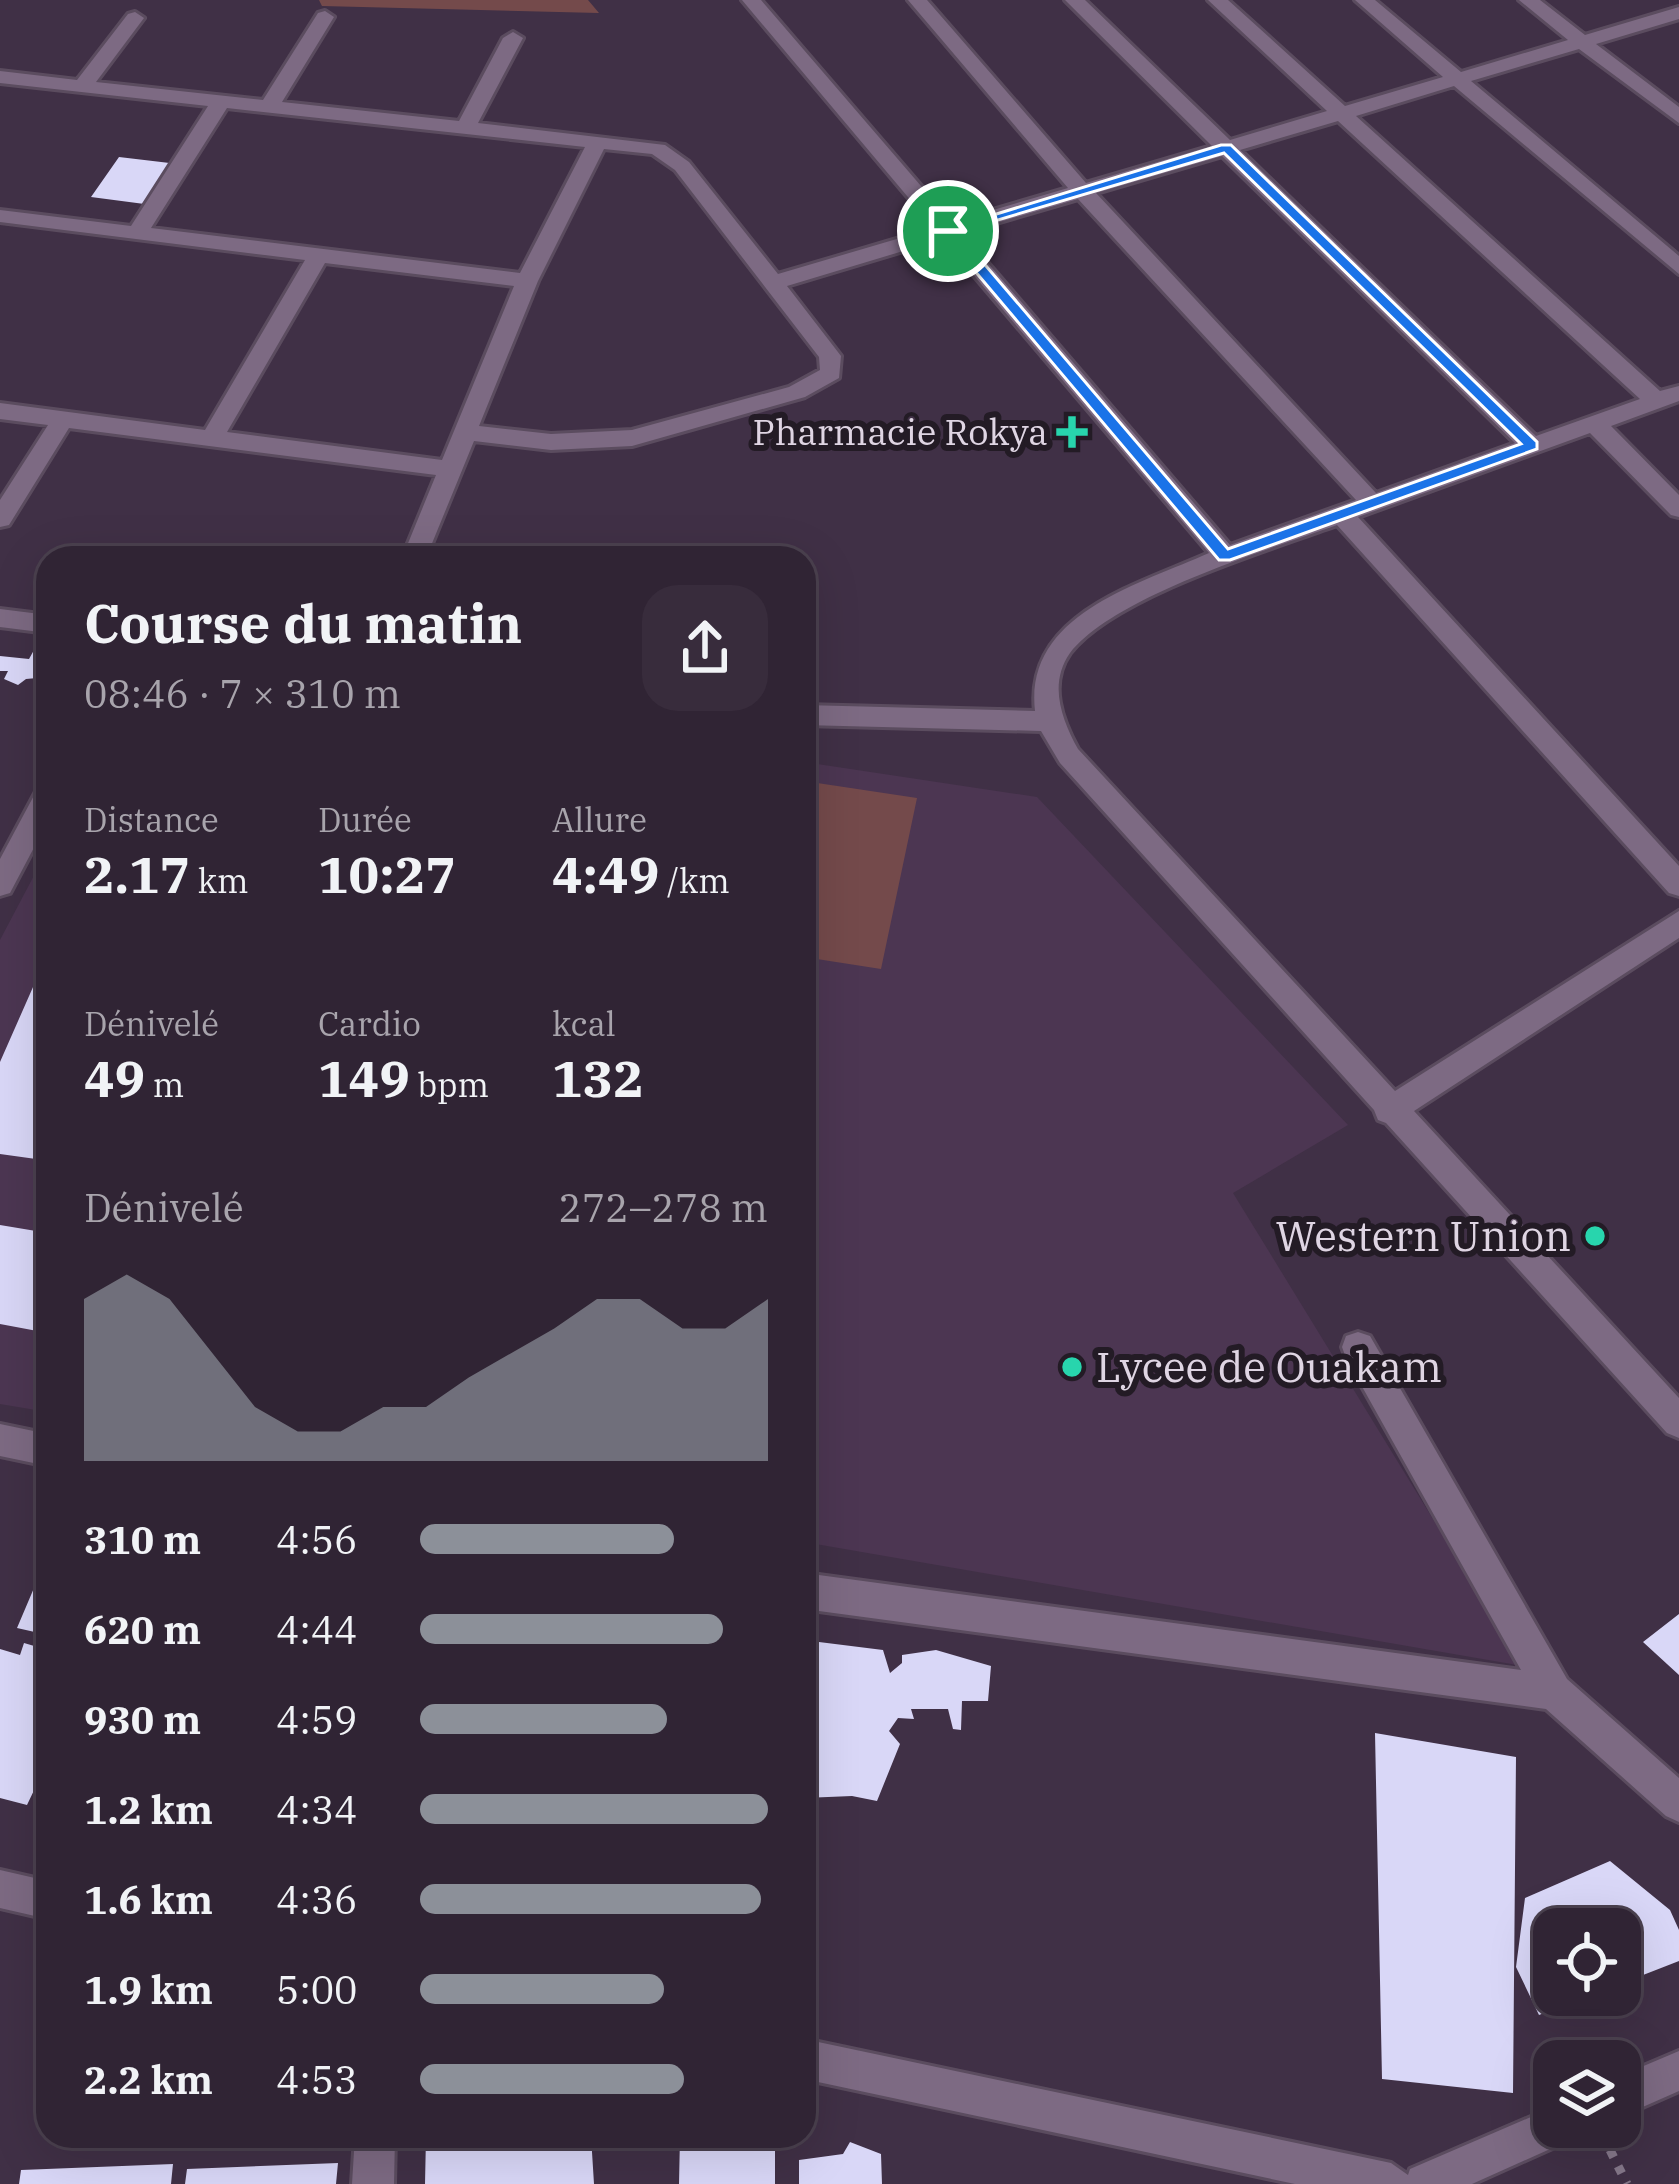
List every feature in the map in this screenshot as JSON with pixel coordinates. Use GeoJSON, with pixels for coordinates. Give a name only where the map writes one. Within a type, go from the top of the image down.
{"type":"FeatureCollection","features":[{"type":"Feature","properties":{"kind":"street"},"geometry":{"type":"LineString","coordinates":[[751,0],[1225,556]]}},
{"type":"Feature","properties":{"kind":"street"},"geometry":{"type":"LineString","coordinates":[[916,0],[1082,191],[1371,502]]}},
{"type":"Feature","properties":{"kind":"street"},"geometry":{"type":"LineString","coordinates":[[1074,0],[1532,446]]}},
{"type":"Feature","properties":{"kind":"street"},"geometry":{"type":"LineString","coordinates":[[1217,0],[1341,114],[1668,397],[1225,556],[1096,614],[1057,651],[1045,686],[1049,722],[1069,756],[1389,1111],[1679,1422]]}},
{"type":"Feature","properties":{"kind":"street"},"geometry":{"type":"LineString","coordinates":[[1364,0],[1679,267]]}},
{"type":"Feature","properties":{"kind":"street"},"geometry":{"type":"LineString","coordinates":[[1528,0],[1679,117]]}},
{"type":"Feature","properties":{"kind":"street"},"geometry":{"type":"LineString","coordinates":[[776,282],[1582,42],[1679,9],[1671,0]]}},
{"type":"Feature","properties":{"kind":"street"},"geometry":{"type":"LineString","coordinates":[[269,106],[326,17]]}},
{"type":"Feature","properties":{"kind":"street"},"geometry":{"type":"LineString","coordinates":[[82,86],[135,18]]}},
{"type":"Feature","properties":{"kind":"street"},"geometry":{"type":"LineString","coordinates":[[467,126],[513,38]]}},
{"type":"Feature","properties":{"kind":"street"},"geometry":{"type":"LineString","coordinates":[[0,77],[643,145],[682,166],[830,356],[831,373],[797,392],[632,438],[551,442],[466,432]]}},
{"type":"Feature","properties":{"kind":"street"},"geometry":{"type":"LineString","coordinates":[[137,233],[221,100]]}},
{"type":"Feature","properties":{"kind":"street"},"geometry":{"type":"LineString","coordinates":[[419,546],[527,281],[598,140]]}},
{"type":"Feature","properties":{"kind":"street"},"geometry":{"type":"LineString","coordinates":[[0,216],[527,281]]}},
{"type":"Feature","properties":{"kind":"street"},"geometry":{"type":"LineString","coordinates":[[212,438],[318,256]]}},
{"type":"Feature","properties":{"kind":"street"},"geometry":{"type":"LineString","coordinates":[[0,411],[451,469]]}},
{"type":"Feature","properties":{"kind":"street"},"geometry":{"type":"LineString","coordinates":[[0,519],[63,419]]}},
{"type":"Feature","properties":{"kind":"street"},"geometry":{"type":"LineString","coordinates":[[1595,424],[1679,509]]}},
{"type":"Feature","properties":{"kind":"street"},"geometry":{"type":"LineString","coordinates":[[1340,513],[1679,885]]}},
{"type":"Feature","properties":{"kind":"street"},"geometry":{"type":"LineString","coordinates":[[0,618],[36,622]]}},
{"type":"Feature","properties":{"kind":"street"},"geometry":{"type":"LineString","coordinates":[[816,715],[1049,722]]}},
{"type":"Feature","properties":{"kind":"street"},"geometry":{"type":"LineString","coordinates":[[3,875],[36,817]]}},
{"type":"Feature","properties":{"kind":"street"},"geometry":{"type":"LineString","coordinates":[[1389,1111],[1678,926]]}},
{"type":"Feature","properties":{"kind":"street"},"geometry":{"type":"LineString","coordinates":[[1358,1347],[1554,1693],[1679,1803]]}},
{"type":"Feature","properties":{"kind":"street"},"geometry":{"type":"LineString","coordinates":[[0,1440],[36,1448]]}},
{"type":"Feature","properties":{"kind":"street"},"geometry":{"type":"LineString","coordinates":[[816,1593],[1554,1693]]}},
{"type":"Feature","properties":{"kind":"street"},"geometry":{"type":"LineString","coordinates":[[0,1889],[36,1897]]}},
{"type":"Feature","properties":{"kind":"street"},"geometry":{"type":"LineString","coordinates":[[816,2062],[1391,2184]]}},
{"type":"Feature","properties":{"kind":"street"},"geometry":{"type":"LineString","coordinates":[[1641,2088],[1679,2071]]}},
{"type":"Feature","properties":{"kind":"street"},"geometry":{"type":"LineString","coordinates":[[1425,2184],[1533,2136]]}},
{"type":"Feature","properties":{"kind":"street"},"geometry":{"type":"LineString","coordinates":[[373,2184],[374,2148]]}},
{"type":"Feature","properties":{"kind":"path"},"geometry":{"type":"LineString","coordinates":[[1609,2148],[1627,2184]]}},
{"type":"Feature","properties":{"kind":"shaded area"},"geometry":{"type":"Polygon","coordinates":[[[319,0],[588,0],[599,13],[322,6],[319,0]]]}},
{"type":"Feature","properties":{"kind":"shaded area","name":"Lycee de Ouakam"},"geometry":{"type":"Polygon","coordinates":[[[816,764],[1037,797],[1348,1125],[1233,1193],[1523,1666],[816,1544],[816,764]]]}},
{"type":"Feature","properties":{"kind":"shaded area"},"geometry":{"type":"Polygon","coordinates":[[[816,783],[917,798],[881,969],[816,959],[816,783]]]}},
{"type":"Feature","properties":{"kind":"shaded area"},"geometry":{"type":"Polygon","coordinates":[[[36,872],[36,1410],[0,1404],[0,940],[36,872]]]}},
{"type":"Feature","properties":{"kind":"building"},"geometry":{"type":"Polygon","coordinates":[[[119,157],[178,164],[152,205],[91,197],[119,157]]]}},
{"type":"Feature","properties":{"kind":"building"},"geometry":{"type":"Polygon","coordinates":[[[36,650],[36,678],[18,685],[4,679],[8,671],[0,671],[0,656],[29,659],[36,650]]]}},
{"type":"Feature","properties":{"kind":"building"},"geometry":{"type":"Polygon","coordinates":[[[36,980],[36,1159],[0,1154],[0,1062],[36,980]]]}},
{"type":"Feature","properties":{"kind":"building"},"geometry":{"type":"Polygon","coordinates":[[[0,1225],[36,1231],[36,1331],[0,1324],[0,1225]]]}},
{"type":"Feature","properties":{"kind":"building"},"geometry":{"type":"Polygon","coordinates":[[[36,1583],[36,1632],[17,1628],[36,1583]]]}},
{"type":"Feature","properties":{"kind":"building"},"geometry":{"type":"Polygon","coordinates":[[[1679,1614],[1679,1675],[1643,1642],[1679,1614]]]}},
{"type":"Feature","properties":{"kind":"building"},"geometry":{"type":"Polygon","coordinates":[[[816,1642],[883,1650],[890,1673],[902,1663],[902,1655],[936,1650],[991,1666],[988,1701],[962,1701],[961,1730],[953,1729],[948,1709],[911,1709],[914,1719],[898,1718],[889,1731],[900,1744],[877,1801],[816,1798],[816,1642]]]}},
{"type":"Feature","properties":{"kind":"building"},"geometry":{"type":"Polygon","coordinates":[[[24,1643],[36,1646],[36,1786],[27,1805],[0,1798],[0,1649],[20,1655],[24,1643]]]}},
{"type":"Feature","properties":{"kind":"building"},"geometry":{"type":"Polygon","coordinates":[[[1375,1733],[1516,1757],[1513,2093],[1382,2079],[1375,1733]]]}},
{"type":"Feature","properties":{"kind":"building"},"geometry":{"type":"Polygon","coordinates":[[[1610,1861],[1670,1910],[1679,1930],[1679,1961],[1641,1976],[1641,1908],[1533,1908],[1533,2002],[1516,1967],[1525,1898],[1610,1861]]]}},
{"type":"Feature","properties":{"kind":"building"},"geometry":{"type":"Polygon","coordinates":[[[850,2142],[881,2154],[882,2184],[799,2184],[799,2160],[843,2154],[850,2142]]]}},
{"type":"Feature","properties":{"kind":"building"},"geometry":{"type":"Polygon","coordinates":[[[426,2148],[592,2148],[594,2184],[425,2184],[426,2148]]]}},
{"type":"Feature","properties":{"kind":"building"},"geometry":{"type":"Polygon","coordinates":[[[680,2148],[775,2148],[775,2184],[679,2184],[680,2148]]]}},
{"type":"Feature","properties":{"kind":"building"},"geometry":{"type":"Polygon","coordinates":[[[338,2163],[336,2184],[185,2184],[187,2169],[338,2163]]]}},
{"type":"Feature","properties":{"kind":"building"},"geometry":{"type":"Polygon","coordinates":[[[173,2164],[171,2184],[19,2184],[21,2170],[173,2164]]]}},
{"type":"Feature","properties":{"kind":"place","name":"Pharmacie Rokya"},"geometry":{"type":"Point","coordinates":[1072,432]}},
{"type":"Feature","properties":{"kind":"place","name":"Western Union"},"geometry":{"type":"Point","coordinates":[1595,1236]}},
{"type":"Feature","properties":{"kind":"place","name":"Lycee de Ouakam"},"geometry":{"type":"Point","coordinates":[1072,1367]}},
{"type":"Feature","properties":{"kind":"route"},"geometry":{"type":"LineString","coordinates":[[1226,148],[1532,446],[1225,556],[948,231],[1226,148]]}}]}
